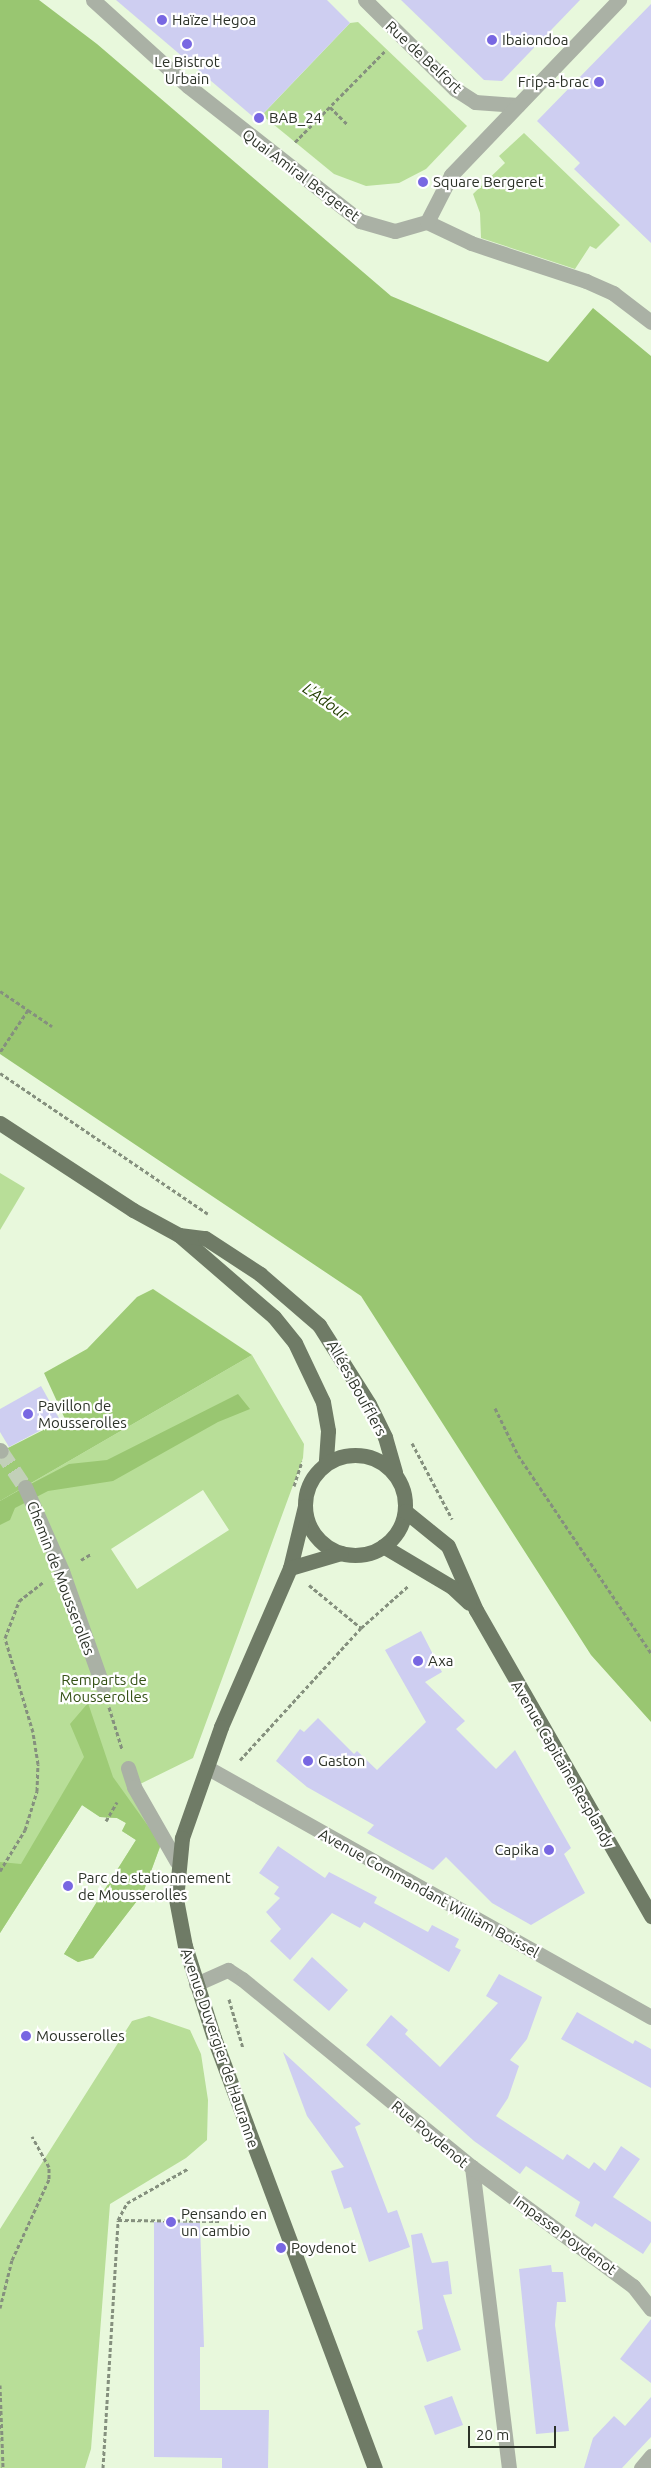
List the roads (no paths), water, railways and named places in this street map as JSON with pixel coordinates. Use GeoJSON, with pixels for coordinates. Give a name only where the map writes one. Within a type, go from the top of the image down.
{"type":"FeatureCollection","features":[{"type":"Feature","properties":{"kind":"main road","name":"Allées Boufflers"},"geometry":{"type":"LineString","coordinates":[[0,1123],[133,1210],[179,1235],[274,1317],[295,1342],[323,1402],[328,1431],[326,1463]]}},
{"type":"Feature","properties":{"kind":"main road","name":"Allées Boufflers"},"geometry":{"type":"LineString","coordinates":[[179,1235],[204,1238],[260,1274],[319,1325],[369,1404],[385,1437],[395,1473]]}},
{"type":"Feature","properties":{"kind":"main road"},"geometry":{"type":"LineString","coordinates":[[290,1568],[341,1553],[361,1554],[384,1546],[398,1531],[405,1510],[404,1491],[395,1473],[370,1456],[340,1456],[326,1463],[308,1486],[305,1506],[311,1530],[319,1540],[341,1553]]}},
{"type":"Feature","properties":{"kind":"main road","name":"Avenue Duvergier de Hauranne"},"geometry":{"type":"LineString","coordinates":[[305,1506],[290,1568],[208,1768],[177,1862],[176,1899],[196,1984],[375,2468]]}},
{"type":"Feature","properties":{"kind":"main road","name":"Avenue Capitaine Resplandy"},"geometry":{"type":"LineString","coordinates":[[405,1510],[448,1546],[476,1610],[651,1916]]}},
{"type":"Feature","properties":{"kind":"main road","name":"Avenue Capitaine Resplandy"},"geometry":{"type":"LineString","coordinates":[[384,1546],[452,1587],[476,1610]]}},
{"type":"Feature","properties":{"kind":"street","name":"Quai Amiral Bergeret"},"geometry":{"type":"LineString","coordinates":[[93,0],[188,86],[360,221],[395,231],[427,222]]}},
{"type":"Feature","properties":{"kind":"street","name":"Rue de Belfort"},"geometry":{"type":"LineString","coordinates":[[365,0],[455,89],[474,102],[518,105]]}},
{"type":"Feature","properties":{"kind":"street"},"geometry":{"type":"LineString","coordinates":[[620,0],[451,175],[427,222],[471,242],[586,281],[613,293],[651,322]]}},
{"type":"Feature","properties":{"kind":"street","name":"Chemin de Mousserolles"},"geometry":{"type":"LineString","coordinates":[[25,1487],[62,1571],[103,1687]]}},
{"type":"Feature","properties":{"kind":"street"},"geometry":{"type":"LineString","coordinates":[[128,1768],[134,1787],[177,1862]]}},
{"type":"Feature","properties":{"kind":"street","name":"Avenue Commandant William Boissel"},"geometry":{"type":"LineString","coordinates":[[208,1768],[651,2017]]}},
{"type":"Feature","properties":{"kind":"street","name":"Rue Poydenot"},"geometry":{"type":"LineString","coordinates":[[196,1984],[228,1970],[242,1979],[472,2167],[508,2468]]}},
{"type":"Feature","properties":{"kind":"street","name":"Impasse Poydenot"},"geometry":{"type":"LineString","coordinates":[[472,2167],[634,2286],[651,2309]]}},
{"type":"Feature","properties":{"kind":"street"},"geometry":{"type":"LineString","coordinates":[[641,2468],[651,2456]]}},
{"type":"Feature","properties":{"kind":"water","name":"L'Adour"},"geometry":{"type":"Polygon","coordinates":[[[0,0],[39,0],[97,44],[391,296],[548,362],[593,308],[651,356],[651,1722],[591,1655],[361,1296],[0,1054],[0,0]]]}},
{"type":"Feature","properties":{"kind":"water"},"geometry":{"type":"Polygon","coordinates":[[[238,1394],[250,1409],[218,1422],[113,1481],[48,1491],[15,1508],[10,1520],[0,1525],[0,1501],[25,1487],[69,1464],[107,1460],[238,1394]]]}},
{"type":"Feature","properties":{"kind":"tunnel"},"geometry":{"type":"LineString","coordinates":[[1,1451],[25,1487]]}},
{"type":"Feature","properties":{"kind":"place","name":"Haïze Hegoa"},"geometry":{"type":"Point","coordinates":[162,20]}},
{"type":"Feature","properties":{"kind":"place","name":"Ibaiondoa"},"geometry":{"type":"Point","coordinates":[492,40]}},
{"type":"Feature","properties":{"kind":"place","name":"Le Bistrot Urbain"},"geometry":{"type":"Point","coordinates":[187,44]}},
{"type":"Feature","properties":{"kind":"place","name":"Frip-a-brac"},"geometry":{"type":"Point","coordinates":[599,82]}},
{"type":"Feature","properties":{"kind":"place","name":"BAB_24"},"geometry":{"type":"Point","coordinates":[259,118]}},
{"type":"Feature","properties":{"kind":"place","name":"Square Bergeret"},"geometry":{"type":"Point","coordinates":[423,182]}},
{"type":"Feature","properties":{"kind":"place","name":"Pavillon de Mousserolles"},"geometry":{"type":"Point","coordinates":[28,1414]}},
{"type":"Feature","properties":{"kind":"place","name":"Axa"},"geometry":{"type":"Point","coordinates":[418,1661]}},
{"type":"Feature","properties":{"kind":"place","name":"Gaston"},"geometry":{"type":"Point","coordinates":[308,1761]}},
{"type":"Feature","properties":{"kind":"place","name":"Capika"},"geometry":{"type":"Point","coordinates":[549,1850]}},
{"type":"Feature","properties":{"kind":"place","name":"Parc de stationnement de Mousserolles"},"geometry":{"type":"Point","coordinates":[68,1886]}},
{"type":"Feature","properties":{"kind":"place","name":"Mousserolles"},"geometry":{"type":"Point","coordinates":[26,2036]}},
{"type":"Feature","properties":{"kind":"place","name":"Pensando en un cambio"},"geometry":{"type":"Point","coordinates":[171,2222]}},
{"type":"Feature","properties":{"kind":"place","name":"Poydenot"},"geometry":{"type":"Point","coordinates":[281,2248]}},
{"type":"Feature","properties":{"kind":"park label","name":"Remparts de Mousserolles"},"geometry":{"type":"Point","coordinates":[104,1688]}}]}
